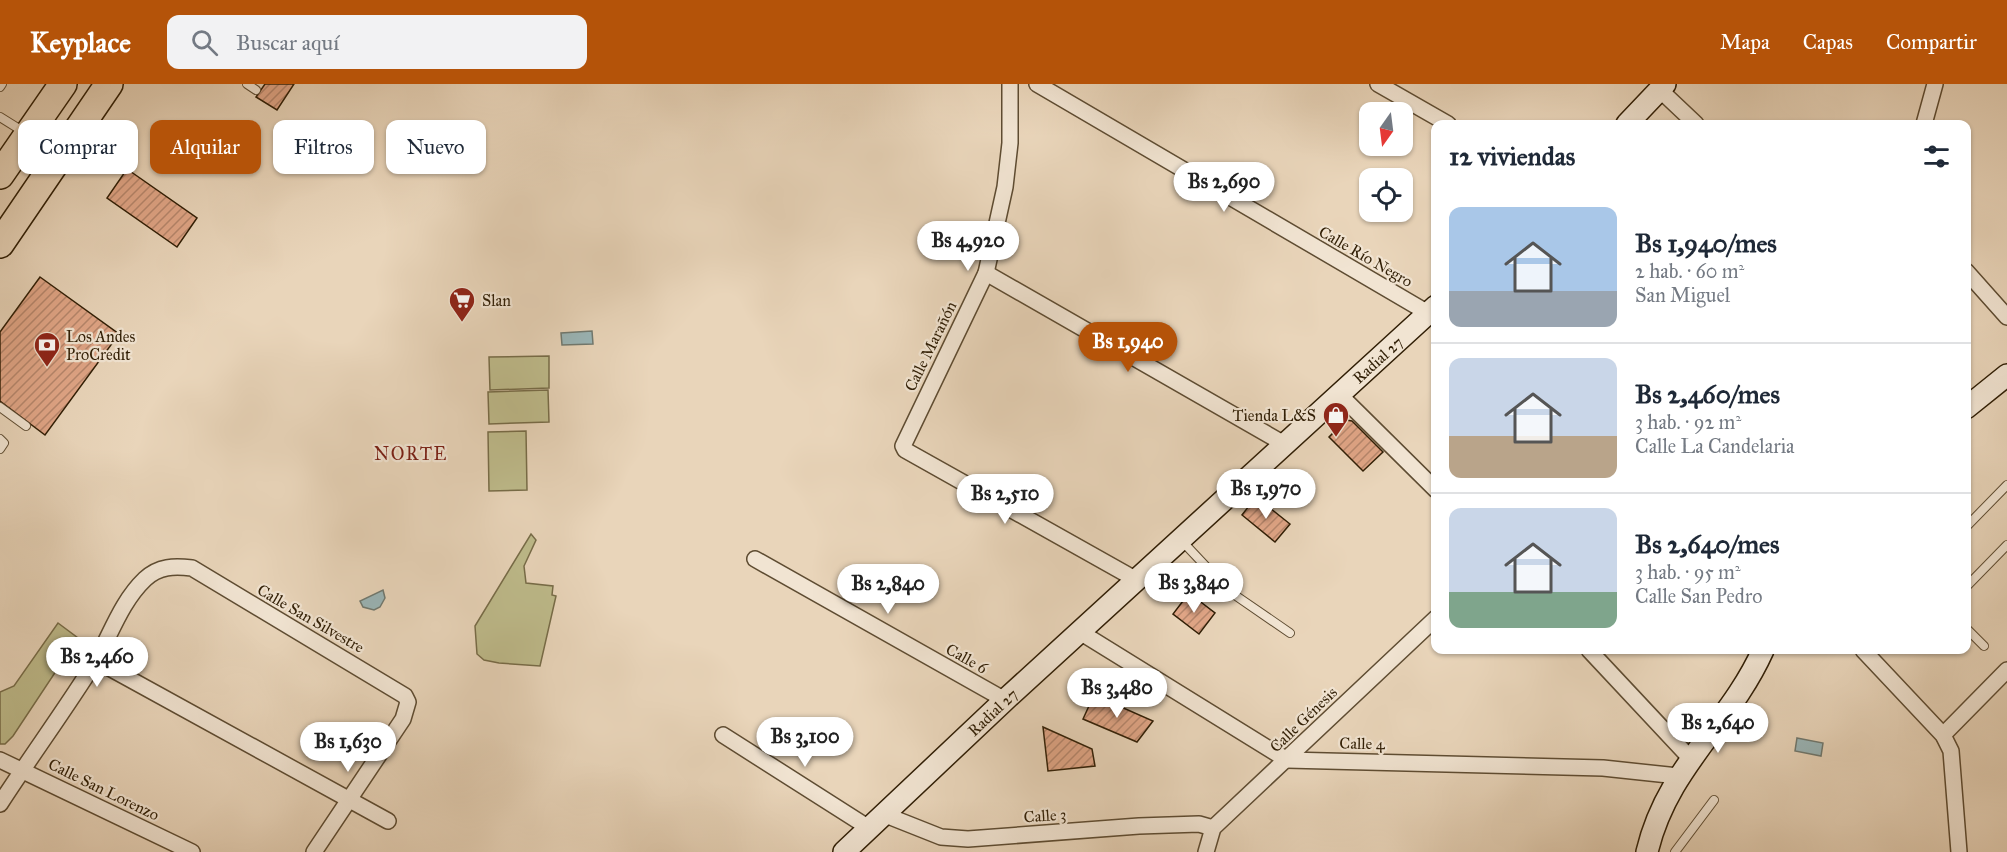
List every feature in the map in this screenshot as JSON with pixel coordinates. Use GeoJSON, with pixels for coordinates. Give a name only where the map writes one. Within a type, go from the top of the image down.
{"type":"FeatureCollection","features":[{"type":"Feature","properties":{"kind":"highway"},"geometry":{"type":"LineString","coordinates":[[38,120],[63,84]]}},
{"type":"Feature","properties":{"kind":"highway"},"geometry":{"type":"LineString","coordinates":[[0,244],[109,84]]}},
{"type":"Feature","properties":{"kind":"highway"},"geometry":{"type":"LineString","coordinates":[[0,175],[18,149]]}},
{"type":"Feature","properties":{"kind":"street","name":"Calle Marañón"},"geometry":{"type":"LineString","coordinates":[[1010,84],[1010,143],[1005,187],[986,273],[903,446],[905,450],[1135,579]]}},
{"type":"Feature","properties":{"kind":"street","name":"Calle Río Negro"},"geometry":{"type":"LineString","coordinates":[[1036,84],[1431,309]]}},
{"type":"Feature","properties":{"kind":"street"},"geometry":{"type":"LineString","coordinates":[[1378,84],[1441,120]]}},
{"type":"Feature","properties":{"kind":"street"},"geometry":{"type":"LineString","coordinates":[[1925,120],[1935,84]]}},
{"type":"Feature","properties":{"kind":"street"},"geometry":{"type":"LineString","coordinates":[[1631,120],[1662,87],[1692,120]]}},
{"type":"Feature","properties":{"kind":"street"},"geometry":{"type":"LineString","coordinates":[[986,273],[1286,445]]}},
{"type":"Feature","properties":{"kind":"street"},"geometry":{"type":"LineString","coordinates":[[1971,277],[2007,317]]}},
{"type":"Feature","properties":{"kind":"street","name":"Radial 27"},"geometry":{"type":"LineString","coordinates":[[844,852],[1135,579],[1286,445],[1431,311]]}},
{"type":"Feature","properties":{"kind":"street"},"geometry":{"type":"LineString","coordinates":[[1971,404],[2007,375]]}},
{"type":"Feature","properties":{"kind":"street"},"geometry":{"type":"LineString","coordinates":[[1340,395],[1431,485]]}},
{"type":"Feature","properties":{"kind":"street","name":"Calle 6"},"geometry":{"type":"LineString","coordinates":[[755,559],[1005,700]]}},
{"type":"Feature","properties":{"kind":"street","name":"Calle San Silvestre"},"geometry":{"type":"LineString","coordinates":[[95,660],[114,622],[146,579],[161,569],[175,566],[192,568],[400,690],[408,702],[404,719],[350,800]]}},
{"type":"Feature","properties":{"kind":"street","name":"Calle Génesis"},"geometry":{"type":"LineString","coordinates":[[1213,828],[1431,623]]}},
{"type":"Feature","properties":{"kind":"street","name":"Calle 4"},"geometry":{"type":"LineString","coordinates":[[1080,632],[1287,759],[1603,768],[1684,767]]}},
{"type":"Feature","properties":{"kind":"street"},"geometry":{"type":"LineString","coordinates":[[1592,654],[1684,767]]}},
{"type":"Feature","properties":{"kind":"street"},"geometry":{"type":"LineString","coordinates":[[1647,852],[1662,805],[1684,767],[1748,679],[1760,654]]}},
{"type":"Feature","properties":{"kind":"street"},"geometry":{"type":"LineString","coordinates":[[1867,654],[1943,735],[1951,751],[1959,852]]}},
{"type":"Feature","properties":{"kind":"street"},"geometry":{"type":"LineString","coordinates":[[0,804],[95,660],[388,821]]}},
{"type":"Feature","properties":{"kind":"street"},"geometry":{"type":"LineString","coordinates":[[1943,735],[2007,670]]}},
{"type":"Feature","properties":{"kind":"street","name":"Calle 3"},"geometry":{"type":"LineString","coordinates":[[723,735],[876,821],[940,837],[968,839],[1139,826],[1199,824],[1213,828]]}},
{"type":"Feature","properties":{"kind":"street","name":"Calle San Lorenzo"},"geometry":{"type":"LineString","coordinates":[[0,760],[192,852]]}},
{"type":"Feature","properties":{"kind":"street"},"geometry":{"type":"LineString","coordinates":[[314,852],[350,800]]}},
{"type":"Feature","properties":{"kind":"street"},"geometry":{"type":"LineString","coordinates":[[1206,852],[1213,828]]}},
{"type":"Feature","properties":{"kind":"lane"},"geometry":{"type":"LineString","coordinates":[[247,84],[256,90]]}},
{"type":"Feature","properties":{"kind":"lane"},"geometry":{"type":"LineString","coordinates":[[0,117],[18,128]]}},
{"type":"Feature","properties":{"kind":"lane"},"geometry":{"type":"LineString","coordinates":[[0,407],[26,426]]}},
{"type":"Feature","properties":{"kind":"lane"},"geometry":{"type":"LineString","coordinates":[[0,439],[4,443],[0,449]]}},
{"type":"Feature","properties":{"kind":"lane"},"geometry":{"type":"LineString","coordinates":[[1971,522],[2007,485]]}},
{"type":"Feature","properties":{"kind":"lane"},"geometry":{"type":"LineString","coordinates":[[1180,539],[1228,591],[1290,633]]}},
{"type":"Feature","properties":{"kind":"lane"},"geometry":{"type":"LineString","coordinates":[[1971,582],[2007,545]]}},
{"type":"Feature","properties":{"kind":"lane"},"geometry":{"type":"LineString","coordinates":[[1971,633],[1984,646]]}},
{"type":"Feature","properties":{"kind":"lane"},"geometry":{"type":"LineString","coordinates":[[1674,852],[1714,800]]}},
{"type":"Feature","properties":{"kind":"shaded area"},"geometry":{"type":"Polygon","coordinates":[[[549,356],[549,388],[490,390],[489,357],[549,356]]]}},
{"type":"Feature","properties":{"kind":"shaded area"},"geometry":{"type":"Polygon","coordinates":[[[548,390],[549,422],[489,424],[488,392],[548,390]]]}},
{"type":"Feature","properties":{"kind":"shaded area"},"geometry":{"type":"Polygon","coordinates":[[[526,431],[527,490],[489,491],[488,432],[526,431]]]}},
{"type":"Feature","properties":{"kind":"shaded area"},"geometry":{"type":"Polygon","coordinates":[[[531,534],[536,540],[524,566],[526,583],[553,586],[552,595],[556,596],[540,666],[484,660],[477,654],[475,626],[531,534]]]}},
{"type":"Feature","properties":{"kind":"shaded area"},"geometry":{"type":"Polygon","coordinates":[[[58,623],[78,638],[13,736],[5,744],[0,744],[0,692],[14,686],[58,623]]]}},
{"type":"Feature","properties":{"kind":"water"},"geometry":{"type":"Polygon","coordinates":[[[592,331],[593,344],[562,345],[561,333],[592,331]]]}},
{"type":"Feature","properties":{"kind":"water"},"geometry":{"type":"Polygon","coordinates":[[[383,590],[385,598],[380,607],[374,610],[363,607],[360,601],[383,590]]]}},
{"type":"Feature","properties":{"kind":"water"},"geometry":{"type":"Polygon","coordinates":[[[1797,738],[1823,743],[1821,756],[1795,751],[1797,738]]]}},
{"type":"Feature","properties":{"kind":"building"},"geometry":{"type":"Polygon","coordinates":[[[265,84],[294,84],[277,110],[256,97],[265,84]]]}},
{"type":"Feature","properties":{"kind":"building"},"geometry":{"type":"Polygon","coordinates":[[[124,174],[134,174],[197,218],[177,247],[107,198],[124,174]]]}},
{"type":"Feature","properties":{"kind":"building","name":"Los Andes ProCredit"},"geometry":{"type":"Polygon","coordinates":[[[40,277],[119,334],[45,435],[0,401],[0,332],[40,277]]]}},
{"type":"Feature","properties":{"kind":"building"},"geometry":{"type":"Polygon","coordinates":[[[1346,420],[1352,421],[1383,452],[1363,471],[1329,437],[1346,420]]]}},
{"type":"Feature","properties":{"kind":"building"},"geometry":{"type":"Polygon","coordinates":[[[1256,497],[1290,524],[1275,542],[1242,515],[1256,497]]]}},
{"type":"Feature","properties":{"kind":"building"},"geometry":{"type":"Polygon","coordinates":[[[1189,593],[1215,613],[1199,634],[1173,614],[1189,593]]]}},
{"type":"Feature","properties":{"kind":"building"},"geometry":{"type":"Polygon","coordinates":[[[1094,695],[1153,721],[1137,742],[1083,719],[1094,695]]]}},
{"type":"Feature","properties":{"kind":"building"},"geometry":{"type":"Polygon","coordinates":[[[1043,727],[1092,749],[1095,766],[1048,771],[1043,727]]]}},
{"type":"Feature","properties":{"kind":"place","name":"Slan"},"geometry":{"type":"Point","coordinates":[462,323]}},
{"type":"Feature","properties":{"kind":"place","name":"Los Andes ProCredit"},"geometry":{"type":"Point","coordinates":[47,368]}},
{"type":"Feature","properties":{"kind":"place","name":"Tienda L&S"},"geometry":{"type":"Point","coordinates":[1336,438]}},
{"type":"Feature","properties":{"kind":"district","name":"NORTE"},"geometry":{"type":"Point","coordinates":[411,454]}}]}
